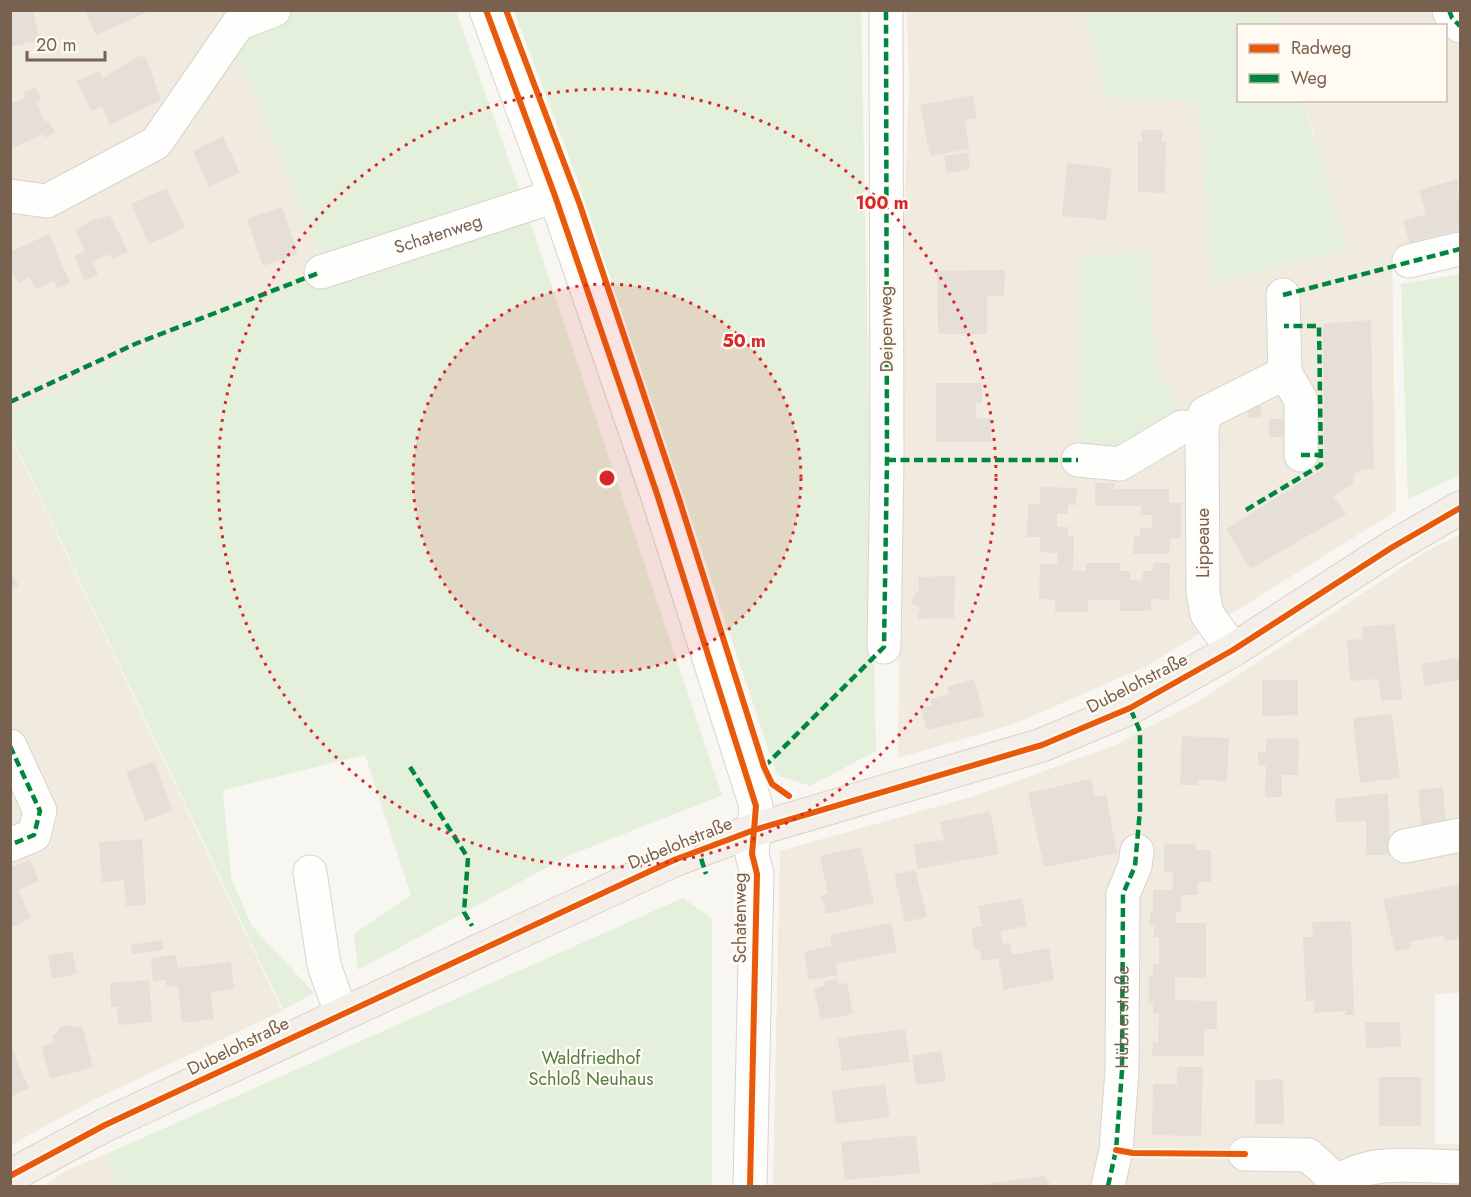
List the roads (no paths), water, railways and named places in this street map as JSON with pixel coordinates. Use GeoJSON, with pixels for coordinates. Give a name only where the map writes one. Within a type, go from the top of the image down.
{"type":"FeatureCollection","features":[{"type":"Feature","properties":{"kind":"main road","name":"Dubelohstraße"},"geometry":{"type":"LineString","coordinates":[[10,1176],[97,1128],[674,860],[754,830],[1042,745],[1130,708],[1244,651],[1461,508]]}},
{"type":"Feature","properties":{"kind":"street"},"geometry":{"type":"LineString","coordinates":[[10,196],[47,201],[156,143],[233,17],[274,10]]}},
{"type":"Feature","properties":{"kind":"street","name":"Schatenweg"},"geometry":{"type":"LineString","coordinates":[[486,10],[555,196],[657,494],[756,806],[752,854],[757,874],[750,1186]]}},
{"type":"Feature","properties":{"kind":"street","name":"Deipenweg"},"geometry":{"type":"LineString","coordinates":[[884,647],[887,460],[886,10]]}},
{"type":"Feature","properties":{"kind":"street"},"geometry":{"type":"LineString","coordinates":[[1449,10],[1452,18],[1461,26]]}},
{"type":"Feature","properties":{"kind":"street","name":"Schatenweg"},"geometry":{"type":"LineString","coordinates":[[321,272],[555,196]]}},
{"type":"Feature","properties":{"kind":"street"},"geometry":{"type":"LineString","coordinates":[[1409,261],[1461,249]]}},
{"type":"Feature","properties":{"kind":"street"},"geometry":{"type":"LineString","coordinates":[[1283,295],[1285,373],[1301,400],[1301,455]]}},
{"type":"Feature","properties":{"kind":"street"},"geometry":{"type":"LineString","coordinates":[[1078,460],[1120,464],[1182,427],[1202,428],[1205,413],[1285,373]]}},
{"type":"Feature","properties":{"kind":"street","name":"Lippeaue"},"geometry":{"type":"LineString","coordinates":[[1202,428],[1203,592],[1208,614],[1244,651]]}},
{"type":"Feature","properties":{"kind":"street"},"geometry":{"type":"LineString","coordinates":[[10,746],[40,811],[34,835],[10,845]]}},
{"type":"Feature","properties":{"kind":"street"},"geometry":{"type":"LineString","coordinates":[[1405,846],[1461,835]]}},
{"type":"Feature","properties":{"kind":"street","name":"Hübnerstraße"},"geometry":{"type":"LineString","coordinates":[[1108,1186],[1116,1150],[1122,1071],[1123,894],[1135,866],[1137,851]]}},
{"type":"Feature","properties":{"kind":"street"},"geometry":{"type":"LineString","coordinates":[[310,872],[324,965],[341,1013]]}},
{"type":"Feature","properties":{"kind":"street"},"geometry":{"type":"LineString","coordinates":[[1245,1154],[1308,1155],[1336,1184],[1376,1166],[1461,1167]]}},
{"type":"Feature","properties":{"kind":"park label","name":"Waldfriedhof Schloß Neuhaus"},"geometry":{"type":"Point","coordinates":[591,1068]}}]}
